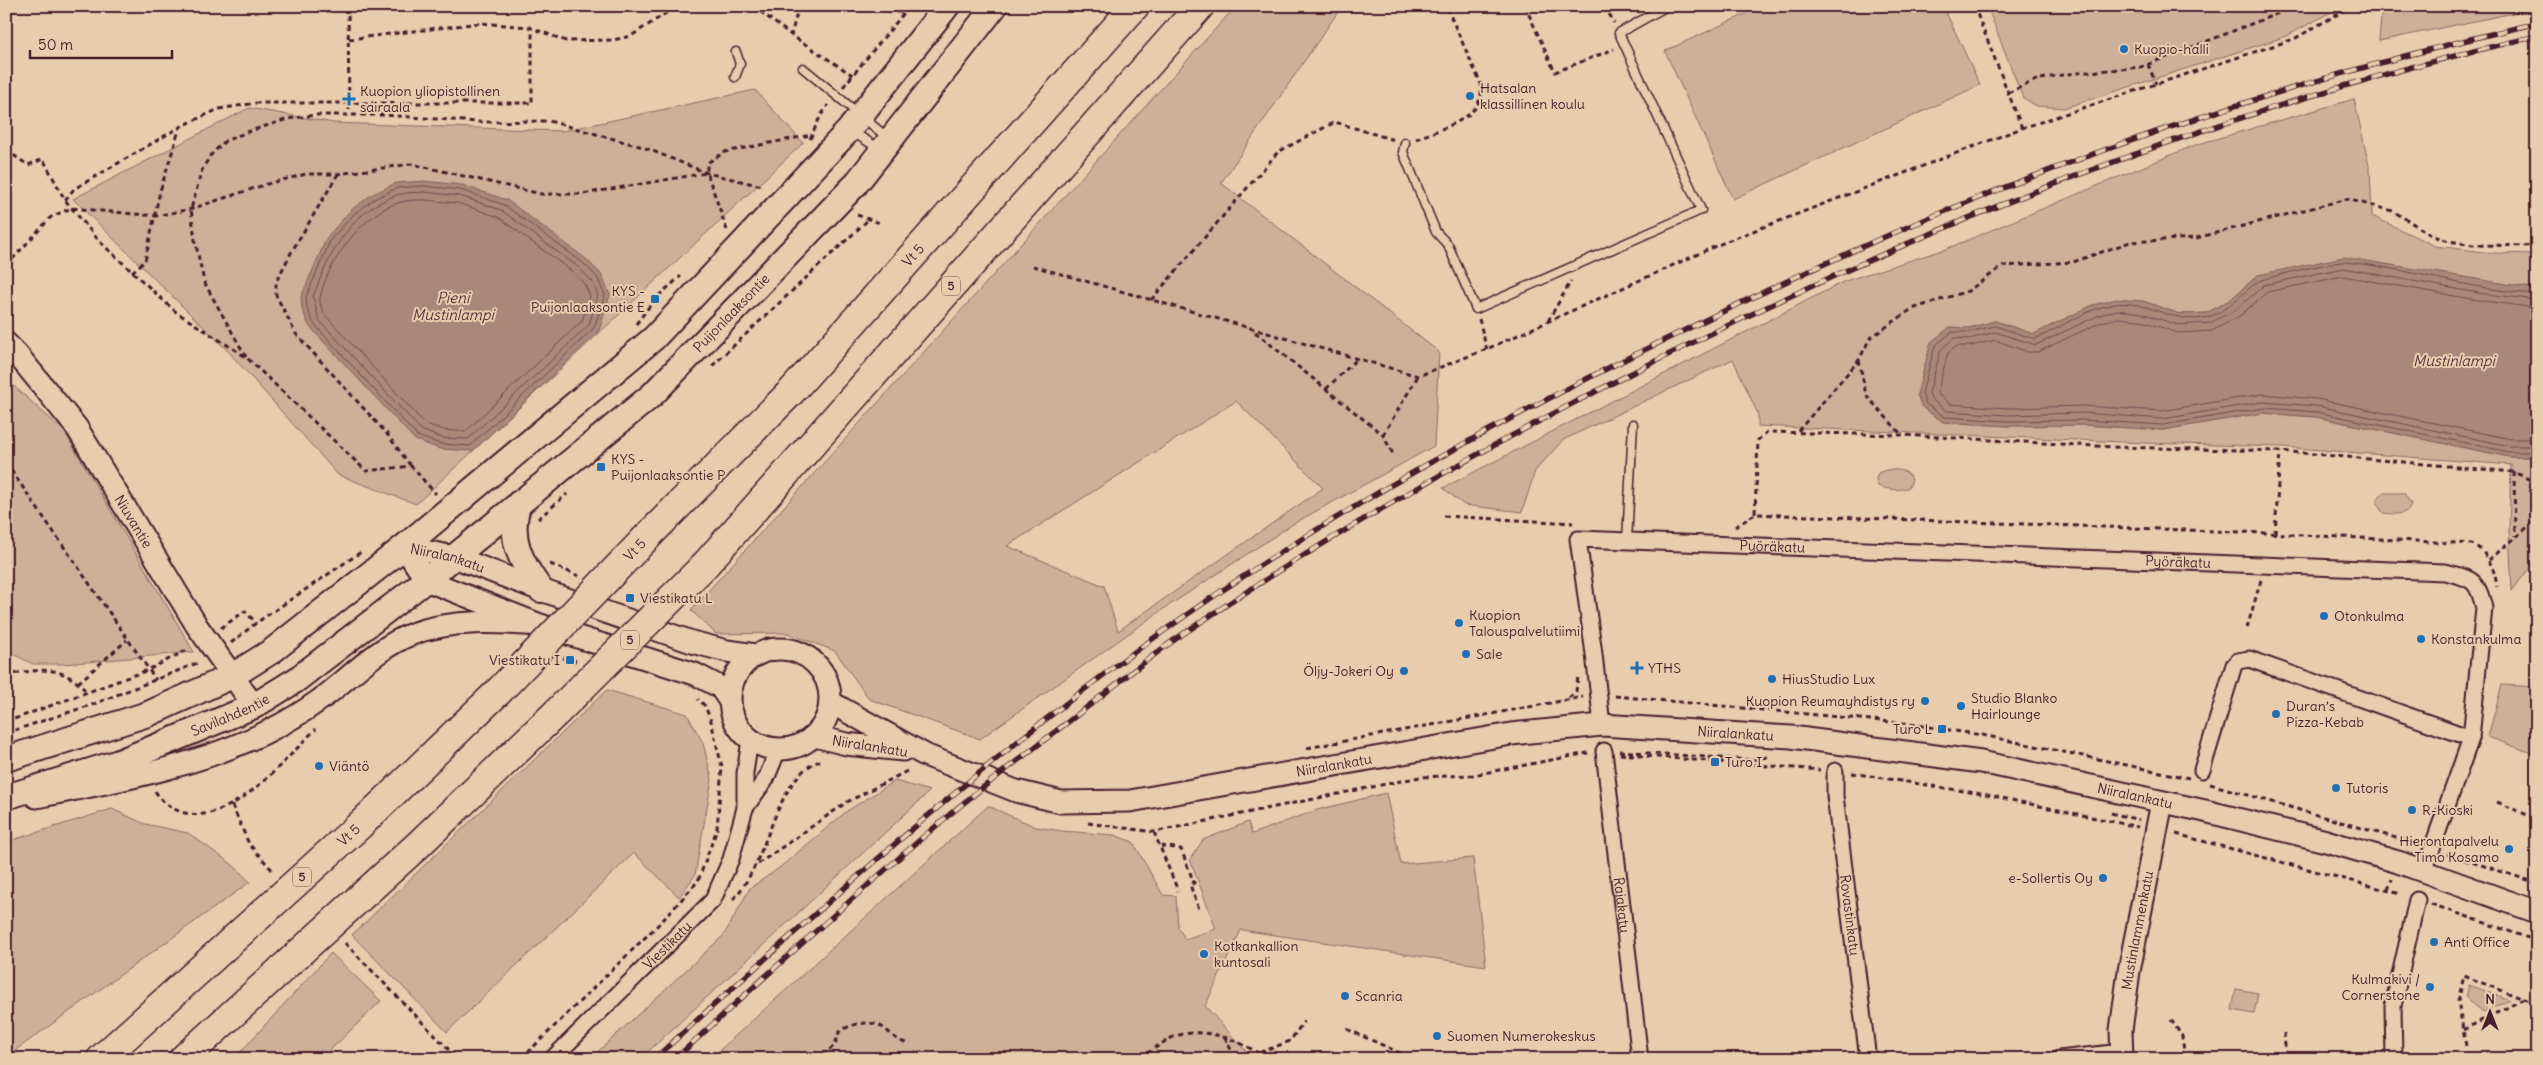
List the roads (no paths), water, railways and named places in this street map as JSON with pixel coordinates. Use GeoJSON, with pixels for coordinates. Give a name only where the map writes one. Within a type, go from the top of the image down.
{"type":"FeatureCollection","features":[{"type":"Feature","properties":{"kind":"highway","name":"Vt 5"},"geometry":{"type":"LineString","coordinates":[[102,1059],[360,824],[499,691],[644,540],[792,391],[1135,6]]}},
{"type":"Feature","properties":{"kind":"highway","name":"5"},"geometry":{"type":"LineString","coordinates":[[183,1059],[418,845],[556,713],[704,566],[1200,6]]}},
{"type":"Feature","properties":{"kind":"main road"},"geometry":{"type":"LineString","coordinates":[[6,759],[148,714],[232,676],[272,651],[404,547],[654,338],[855,122],[946,6]]}},
{"type":"Feature","properties":{"kind":"main road","name":"Puijonlaaksontie"},"geometry":{"type":"LineString","coordinates":[[426,580],[652,395],[855,185],[995,6]]}},
{"type":"Feature","properties":{"kind":"main road","name":"Niuvantie"},"geometry":{"type":"LineString","coordinates":[[6,343],[76,428],[206,639],[254,706]]}},
{"type":"Feature","properties":{"kind":"main road"},"geometry":{"type":"LineString","coordinates":[[519,504],[515,522],[516,547],[525,567],[541,590]]}},
{"type":"Feature","properties":{"kind":"main road","name":"Niiralankatu"},"geometry":{"type":"LineString","coordinates":[[404,547],[454,557],[541,590],[692,642],[728,651],[759,646]]}},
{"type":"Feature","properties":{"kind":"main road","name":"Niiralankatu"},"geometry":{"type":"LineString","coordinates":[[404,547],[426,580],[540,625],[695,674],[720,687],[729,700]]}},
{"type":"Feature","properties":{"kind":"main road","name":"Savilahdentie"},"geometry":{"type":"LineString","coordinates":[[6,797],[119,762],[205,728],[254,706],[296,680],[426,580]]}},
{"type":"Feature","properties":{"kind":"main road"},"geometry":{"type":"LineString","coordinates":[[6,802],[112,783],[160,771],[226,748],[281,724],[327,695],[385,649],[412,634],[449,625],[509,623],[540,625]]}},
{"type":"Feature","properties":{"kind":"main road"},"geometry":{"type":"LineString","coordinates":[[759,646],[790,650],[806,656],[818,667],[837,697],[824,725],[815,736],[797,747],[778,750],[766,748],[750,740],[736,725],[729,700],[734,678],[759,646]]}},
{"type":"Feature","properties":{"kind":"main road","name":"Niiralankatu"},"geometry":{"type":"LineString","coordinates":[[837,697],[925,755]]}},
{"type":"Feature","properties":{"kind":"main road","name":"Niiralankatu"},"geometry":{"type":"LineString","coordinates":[[815,736],[846,744],[881,746],[925,755],[1016,791],[1045,799],[1076,802],[1130,801],[1511,734],[1602,725],[1791,737],[1981,762],[2162,802],[2326,841],[2424,871],[2537,912]]}},
{"type":"Feature","properties":{"kind":"main road","name":"Mustinlammenkatu"},"geometry":{"type":"LineString","coordinates":[[2122,1055],[2121,1030],[2148,825],[2162,802]]}},
{"type":"Feature","properties":{"kind":"street","name":"Pyöräkatu"},"geometry":{"type":"LineString","coordinates":[[1602,725],[1578,539],[2445,572],[2470,579],[2475,583],[2479,587],[2484,608],[2471,738],[2424,871]]}},
{"type":"Feature","properties":{"kind":"street"},"geometry":{"type":"LineString","coordinates":[[2202,770],[2234,665],[2238,661],[2249,659],[2471,738]]}},
{"type":"Feature","properties":{"kind":"street","name":"Viestikatu"},"geometry":{"type":"LineString","coordinates":[[552,1059],[713,900],[731,859],[745,808],[745,773],[750,740]]}},
{"type":"Feature","properties":{"kind":"street","name":"Viestikatu"},"geometry":{"type":"LineString","coordinates":[[745,808],[766,779],[778,750]]}},
{"type":"Feature","properties":{"kind":"street","name":"Rajakatu"},"geometry":{"type":"LineString","coordinates":[[1604,751],[1640,1059]]}},
{"type":"Feature","properties":{"kind":"street","name":"Rovastinkatu"},"geometry":{"type":"LineString","coordinates":[[1835,771],[1835,796],[1868,1059]]}},
{"type":"Feature","properties":{"kind":"street"},"geometry":{"type":"LineString","coordinates":[[2394,1059],[2393,1006],[2417,900]]}},
{"type":"Feature","properties":{"kind":"street"},"geometry":{"type":"LineString","coordinates":[[2059,1059],[2122,1055]]}},
{"type":"Feature","properties":{"kind":"lane"},"geometry":{"type":"LineString","coordinates":[[1405,143],[1403,152],[1436,232],[1448,245],[1476,309],[1700,210],[1619,33],[1667,6]]}},
{"type":"Feature","properties":{"kind":"lane"},"geometry":{"type":"LineString","coordinates":[[735,77],[740,64],[736,52]]}},
{"type":"Feature","properties":{"kind":"lane"},"geometry":{"type":"LineString","coordinates":[[803,68],[855,122],[887,146]]}},
{"type":"Feature","properties":{"kind":"lane"},"geometry":{"type":"LineString","coordinates":[[855,122],[887,146]]}},
{"type":"Feature","properties":{"kind":"lane"},"geometry":{"type":"LineString","coordinates":[[1627,541],[1633,424]]}},
{"type":"Feature","properties":{"kind":"water","name":"Pieni Mustinlampi"},"geometry":{"type":"Polygon","coordinates":[[[424,181],[462,185],[507,200],[585,258],[601,274],[610,295],[599,331],[473,451],[440,449],[415,440],[309,326],[302,309],[301,297],[327,237],[351,210],[371,195],[396,183],[424,181]]]}},
{"type":"Feature","properties":{"kind":"water","name":"Mustinlampi"},"geometry":{"type":"Polygon","coordinates":[[[2343,257],[2537,289],[2537,457],[2509,457],[2316,417],[2263,413],[2163,430],[2082,425],[2007,426],[1943,422],[1922,407],[1917,394],[1931,342],[1950,327],[1969,328],[1995,321],[2034,334],[2093,305],[2116,299],[2143,301],[2180,314],[2207,313],[2231,299],[2258,275],[2343,257]]]}},
{"type":"Feature","properties":{"kind":"railway"},"geometry":{"type":"LineString","coordinates":[[654,1059],[903,837],[967,783],[1098,679],[1227,587],[1290,546],[1419,469],[1484,433],[1618,363],[1784,282],[1919,222],[2024,180],[2169,128],[2315,81],[2389,60],[2537,23]]}},
{"type":"Feature","properties":{"kind":"railway"},"geometry":{"type":"LineString","coordinates":[[675,1059],[949,815],[1154,655],[1289,565],[1456,466],[1628,375],[1737,321],[1847,270],[1959,222],[2072,177],[2186,136],[2302,99],[2419,65],[2537,36]]}},
{"type":"Feature","properties":{"kind":"place","name":"Kuopio-halli"},"geometry":{"type":"Point","coordinates":[2124,49]}},
{"type":"Feature","properties":{"kind":"place","name":"Hatsalan klassillinen koulu"},"geometry":{"type":"Point","coordinates":[1470,96]}},
{"type":"Feature","properties":{"kind":"place","name":"Kuopion yliopistollinen sairaala"},"geometry":{"type":"Point","coordinates":[349,99]}},
{"type":"Feature","properties":{"kind":"place","name":"KYS - Puijonlaaksontie E"},"geometry":{"type":"Point","coordinates":[655,299]}},
{"type":"Feature","properties":{"kind":"place","name":"KYS - Puijonlaaksontie P"},"geometry":{"type":"Point","coordinates":[601,467]}},
{"type":"Feature","properties":{"kind":"place","name":"Viestikatu L"},"geometry":{"type":"Point","coordinates":[630,598]}},
{"type":"Feature","properties":{"kind":"place","name":"Otonkulma"},"geometry":{"type":"Point","coordinates":[2324,616]}},
{"type":"Feature","properties":{"kind":"place","name":"Kuopion Talouspalvelutiimi"},"geometry":{"type":"Point","coordinates":[1459,623]}},
{"type":"Feature","properties":{"kind":"place","name":"Konstankulma"},"geometry":{"type":"Point","coordinates":[2421,639]}},
{"type":"Feature","properties":{"kind":"place","name":"Sale"},"geometry":{"type":"Point","coordinates":[1466,654]}},
{"type":"Feature","properties":{"kind":"place","name":"Viestikatu I"},"geometry":{"type":"Point","coordinates":[570,660]}},
{"type":"Feature","properties":{"kind":"place","name":"YTHS"},"geometry":{"type":"Point","coordinates":[1637,668]}},
{"type":"Feature","properties":{"kind":"place","name":"Öljy-Jokeri Oy"},"geometry":{"type":"Point","coordinates":[1404,671]}},
{"type":"Feature","properties":{"kind":"place","name":"HiusStudio Lux"},"geometry":{"type":"Point","coordinates":[1772,679]}},
{"type":"Feature","properties":{"kind":"place","name":"Kuopion Reumayhdistys ry"},"geometry":{"type":"Point","coordinates":[1925,701]}},
{"type":"Feature","properties":{"kind":"place","name":"Studio Blanko Hairlounge"},"geometry":{"type":"Point","coordinates":[1961,706]}},
{"type":"Feature","properties":{"kind":"place","name":"Duran’s Pizza-Kebab"},"geometry":{"type":"Point","coordinates":[2276,714]}},
{"type":"Feature","properties":{"kind":"place","name":"Turo L"},"geometry":{"type":"Point","coordinates":[1942,729]}},
{"type":"Feature","properties":{"kind":"place","name":"Turo I"},"geometry":{"type":"Point","coordinates":[1715,762]}},
{"type":"Feature","properties":{"kind":"place","name":"Viäntö"},"geometry":{"type":"Point","coordinates":[319,766]}},
{"type":"Feature","properties":{"kind":"place","name":"Tutoris"},"geometry":{"type":"Point","coordinates":[2336,788]}},
{"type":"Feature","properties":{"kind":"place","name":"R-Kioski"},"geometry":{"type":"Point","coordinates":[2412,810]}},
{"type":"Feature","properties":{"kind":"place","name":"Hierontapalvelu Timo Kosamo"},"geometry":{"type":"Point","coordinates":[2509,849]}},
{"type":"Feature","properties":{"kind":"place","name":"e-Sollertis Oy"},"geometry":{"type":"Point","coordinates":[2103,878]}},
{"type":"Feature","properties":{"kind":"place","name":"Anti Office"},"geometry":{"type":"Point","coordinates":[2434,942]}},
{"type":"Feature","properties":{"kind":"place","name":"Kotkankallion kuntosali"},"geometry":{"type":"Point","coordinates":[1204,954]}},
{"type":"Feature","properties":{"kind":"place","name":"Kulmakivi / Cornerstone"},"geometry":{"type":"Point","coordinates":[2430,987]}},
{"type":"Feature","properties":{"kind":"place","name":"Scanria"},"geometry":{"type":"Point","coordinates":[1345,996]}},
{"type":"Feature","properties":{"kind":"place","name":"Suomen Numerokeskus"},"geometry":{"type":"Point","coordinates":[1437,1036]}}]}
